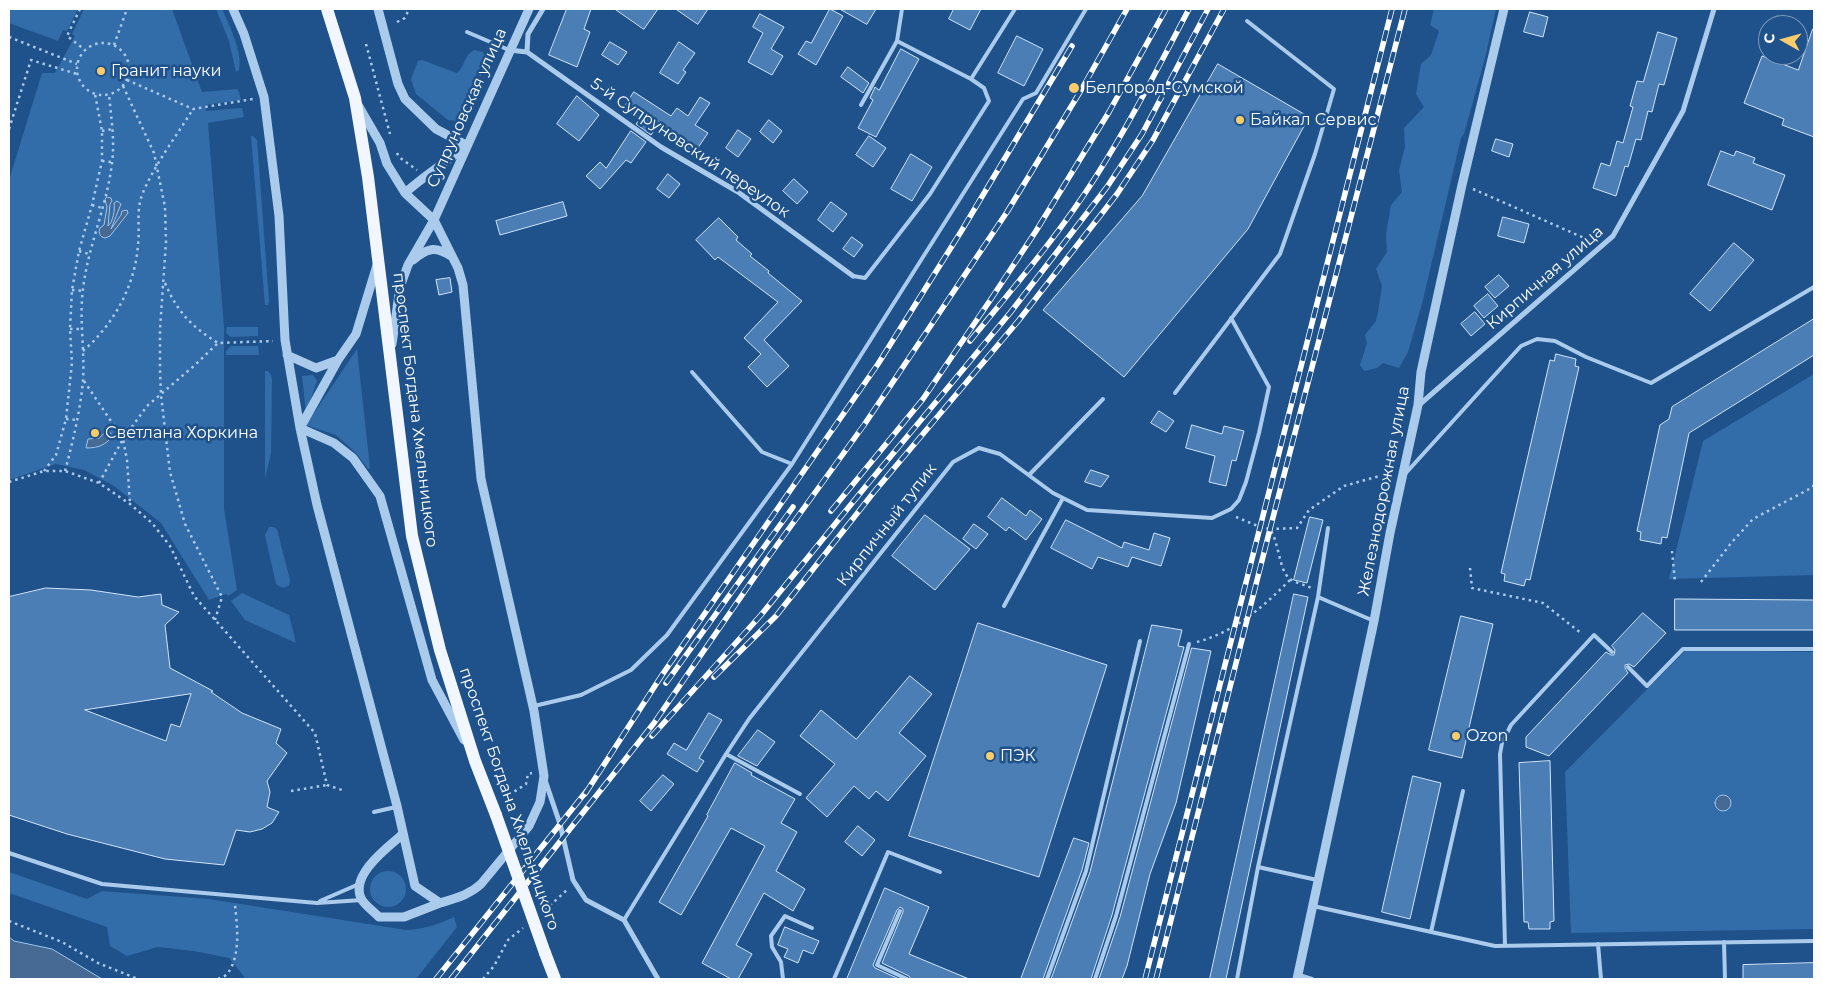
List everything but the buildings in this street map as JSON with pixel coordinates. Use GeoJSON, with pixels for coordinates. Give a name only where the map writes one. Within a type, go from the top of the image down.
{"type":"FeatureCollection","features":[{"type":"Feature","properties":{"kind":"main road","name":"проспект Богдана Хмельницкого"},"geometry":{"type":"LineString","coordinates":[[327,9],[355,98],[368,177],[412,536],[440,650],[475,761],[555,979]]}},
{"type":"Feature","properties":{"kind":"street"},"geometry":{"type":"LineString","coordinates":[[233,9],[244,34],[264,97],[279,216],[285,340],[300,428],[317,505],[397,806],[415,886],[440,903]]}},
{"type":"Feature","properties":{"kind":"street"},"geometry":{"type":"LineString","coordinates":[[378,9],[398,84],[405,99],[436,129],[466,145],[446,162],[424,176],[405,193]]}},
{"type":"Feature","properties":{"kind":"street","name":"Супруновская улица"},"geometry":{"type":"LineString","coordinates":[[390,359],[400,287],[408,265],[434,220],[528,9]]}},
{"type":"Feature","properties":{"kind":"street"},"geometry":{"type":"LineString","coordinates":[[527,52],[528,34],[542,9]]}},
{"type":"Feature","properties":{"kind":"street","name":"Железнодорожная улица"},"geometry":{"type":"LineString","coordinates":[[1298,977],[1320,880],[1374,621],[1390,533],[1418,405],[1421,372],[1462,184],[1504,9]]}},
{"type":"Feature","properties":{"kind":"street","name":"Кирпичная улица"},"geometry":{"type":"LineString","coordinates":[[1418,405],[1613,236],[1683,111],[1714,9]]}},
{"type":"Feature","properties":{"kind":"street","name":"5-й Супруновский переулок"},"geometry":{"type":"LineString","coordinates":[[509,50],[527,52],[661,148],[738,192],[853,276]]}},
{"type":"Feature","properties":{"kind":"street"},"geometry":{"type":"LineString","coordinates":[[355,98],[380,143],[387,164],[405,193],[434,220],[458,268],[464,294],[481,479],[533,706],[544,776],[560,824],[573,880],[586,900],[624,920],[658,979]]}},
{"type":"Feature","properties":{"kind":"street"},"geometry":{"type":"LineString","coordinates":[[408,265],[423,251],[434,250],[444,252],[452,257]]}},
{"type":"Feature","properties":{"kind":"street"},"geometry":{"type":"LineString","coordinates":[[300,428],[338,360],[356,334],[379,258]]}},
{"type":"Feature","properties":{"kind":"street"},"geometry":{"type":"LineString","coordinates":[[287,355],[316,368],[338,360]]}},
{"type":"Feature","properties":{"kind":"street"},"geometry":{"type":"LineString","coordinates":[[300,428],[334,443],[353,458],[380,496],[432,680],[475,761]]}},
{"type":"Feature","properties":{"kind":"street"},"geometry":{"type":"LineString","coordinates":[[403,834],[370,863],[359,884],[362,900],[379,917],[404,917],[463,896],[474,890],[529,826],[540,802],[544,776]]}},
{"type":"Feature","properties":{"kind":"lane"},"geometry":{"type":"LineString","coordinates":[[861,104],[896,41],[902,9]]}},
{"type":"Feature","properties":{"kind":"lane"},"geometry":{"type":"LineString","coordinates":[[970,80],[1015,9]]}},
{"type":"Feature","properties":{"kind":"lane"},"geometry":{"type":"LineString","coordinates":[[533,706],[581,695],[631,670],[667,636],[792,464],[1023,99],[1036,93],[1086,9]]}},
{"type":"Feature","properties":{"kind":"lane"},"geometry":{"type":"LineString","coordinates":[[1175,393],[1280,254],[1315,154],[1334,89],[1247,21]]}},
{"type":"Feature","properties":{"kind":"lane"},"geometry":{"type":"LineString","coordinates":[[467,32],[509,50]]}},
{"type":"Feature","properties":{"kind":"lane"},"geometry":{"type":"LineString","coordinates":[[853,276],[866,278],[930,194],[989,101],[984,88],[896,41]]}},
{"type":"Feature","properties":{"kind":"lane"},"geometry":{"type":"LineString","coordinates":[[1402,478],[1521,346],[1537,340],[1555,341],[1586,357],[1651,383],[1814,287]]}},
{"type":"Feature","properties":{"kind":"lane"},"geometry":{"type":"LineString","coordinates":[[1212,518],[1231,509],[1239,500],[1246,482],[1269,387],[1231,318]]}},
{"type":"Feature","properties":{"kind":"lane"},"geometry":{"type":"LineString","coordinates":[[692,372],[762,452],[792,464]]}},
{"type":"Feature","properties":{"kind":"lane"},"geometry":{"type":"LineString","coordinates":[[1029,475],[1103,399]]}},
{"type":"Feature","properties":{"kind":"lane","name":"Кирпичный тупик"},"geometry":{"type":"LineString","coordinates":[[624,920],[749,719],[953,462],[979,448],[1000,454],[1053,493],[1087,510],[1212,518]]}},
{"type":"Feature","properties":{"kind":"lane"},"geometry":{"type":"LineString","coordinates":[[1004,606],[1063,498]]}},
{"type":"Feature","properties":{"kind":"lane"},"geometry":{"type":"LineString","coordinates":[[1237,979],[1258,867],[1318,597],[1328,528]]}},
{"type":"Feature","properties":{"kind":"lane"},"geometry":{"type":"LineString","coordinates":[[1318,597],[1374,621]]}},
{"type":"Feature","properties":{"kind":"lane"},"geometry":{"type":"LineString","coordinates":[[1505,946],[1500,754],[1502,743],[1511,725],[1594,635],[1612,652]]}},
{"type":"Feature","properties":{"kind":"lane"},"geometry":{"type":"LineString","coordinates":[[1047,979],[1086,871],[1140,641]]}},
{"type":"Feature","properties":{"kind":"lane"},"geometry":{"type":"LineString","coordinates":[[1095,979],[1116,916],[1189,644]]}},
{"type":"Feature","properties":{"kind":"lane"},"geometry":{"type":"LineString","coordinates":[[1628,667],[1647,686],[1683,649],[1814,649]]}},
{"type":"Feature","properties":{"kind":"lane"},"geometry":{"type":"LineString","coordinates":[[726,754],[800,794]]}},
{"type":"Feature","properties":{"kind":"lane"},"geometry":{"type":"LineString","coordinates":[[1431,932],[1463,790]]}},
{"type":"Feature","properties":{"kind":"lane"},"geometry":{"type":"LineString","coordinates":[[374,812],[397,806]]}},
{"type":"Feature","properties":{"kind":"lane"},"geometry":{"type":"LineString","coordinates":[[834,979],[888,852],[940,872]]}},
{"type":"Feature","properties":{"kind":"lane"},"geometry":{"type":"LineString","coordinates":[[9,853],[102,884],[318,903],[362,900]]}},
{"type":"Feature","properties":{"kind":"lane"},"geometry":{"type":"LineString","coordinates":[[1258,867],[1320,880]]}},
{"type":"Feature","properties":{"kind":"lane"},"geometry":{"type":"LineString","coordinates":[[318,903],[359,884]]}},
{"type":"Feature","properties":{"kind":"lane"},"geometry":{"type":"LineString","coordinates":[[1313,906],[1495,946],[1814,941]]}},
{"type":"Feature","properties":{"kind":"lane"},"geometry":{"type":"LineString","coordinates":[[900,911],[877,965],[907,979]]}},
{"type":"Feature","properties":{"kind":"lane"},"geometry":{"type":"LineString","coordinates":[[783,979],[781,962],[772,947],[771,936],[784,916],[812,928]]}},
{"type":"Feature","properties":{"kind":"lane"},"geometry":{"type":"LineString","coordinates":[[1724,942],[1725,979]]}},
{"type":"Feature","properties":{"kind":"lane"},"geometry":{"type":"LineString","coordinates":[[1598,944],[1601,979]]}},
{"type":"Feature","properties":{"kind":"lane"},"geometry":{"type":"LineString","coordinates":[[1298,977],[1312,979]]}},
{"type":"Feature","properties":{"kind":"path"},"geometry":{"type":"LineString","coordinates":[[80,9],[67,36],[85,50]]}},
{"type":"Feature","properties":{"kind":"path"},"geometry":{"type":"LineString","coordinates":[[114,45],[127,9]]}},
{"type":"Feature","properties":{"kind":"path"},"geometry":{"type":"LineString","coordinates":[[397,22],[405,18],[409,9]]}},
{"type":"Feature","properties":{"kind":"path"},"geometry":{"type":"LineString","coordinates":[[9,37],[78,64]]}},
{"type":"Feature","properties":{"kind":"path"},"geometry":{"type":"LineString","coordinates":[[98,43],[114,45],[121,50],[129,64],[127,80],[123,86],[109,94],[95,94],[84,86],[78,74],[78,64],[85,50],[98,43]]}},
{"type":"Feature","properties":{"kind":"path"},"geometry":{"type":"LineString","coordinates":[[366,44],[392,142]]}},
{"type":"Feature","properties":{"kind":"path"},"geometry":{"type":"LineString","coordinates":[[471,93],[488,58]]}},
{"type":"Feature","properties":{"kind":"path"},"geometry":{"type":"LineString","coordinates":[[9,129],[31,60],[78,74]]}},
{"type":"Feature","properties":{"kind":"path"},"geometry":{"type":"LineString","coordinates":[[127,80],[193,109],[264,97]]}},
{"type":"Feature","properties":{"kind":"path"},"geometry":{"type":"LineString","coordinates":[[123,86],[154,153],[165,207],[164,282],[160,329],[161,395],[170,472],[185,524],[222,597],[214,620]]}},
{"type":"Feature","properties":{"kind":"path"},"geometry":{"type":"LineString","coordinates":[[44,471],[56,455],[66,419],[72,363],[70,329],[72,290],[79,251],[102,160],[102,130],[95,94]]}},
{"type":"Feature","properties":{"kind":"path"},"geometry":{"type":"LineString","coordinates":[[65,471],[78,420],[83,380],[83,291],[89,254],[112,162],[113,129],[109,94]]}},
{"type":"Feature","properties":{"kind":"path"},"geometry":{"type":"LineString","coordinates":[[83,351],[94,342],[115,315],[129,290],[138,257],[137,212],[142,195],[156,167],[193,109]]}},
{"type":"Feature","properties":{"kind":"path"},"geometry":{"type":"LineString","coordinates":[[102,130],[113,129]]}},
{"type":"Feature","properties":{"kind":"path"},"geometry":{"type":"LineString","coordinates":[[396,150],[399,158],[424,176]]}},
{"type":"Feature","properties":{"kind":"path"},"geometry":{"type":"LineString","coordinates":[[102,160],[112,162]]}},
{"type":"Feature","properties":{"kind":"path"},"geometry":{"type":"LineString","coordinates":[[1462,184],[1602,246]]}},
{"type":"Feature","properties":{"kind":"path"},"geometry":{"type":"LineString","coordinates":[[92,204],[102,208]]}},
{"type":"Feature","properties":{"kind":"path"},"geometry":{"type":"LineString","coordinates":[[79,251],[89,254]]}},
{"type":"Feature","properties":{"kind":"path"},"geometry":{"type":"LineString","coordinates":[[164,282],[174,303],[187,320],[195,328],[218,343],[285,340]]}},
{"type":"Feature","properties":{"kind":"path"},"geometry":{"type":"LineString","coordinates":[[72,290],[83,291]]}},
{"type":"Feature","properties":{"kind":"path"},"geometry":{"type":"LineString","coordinates":[[70,329],[82,329]]}},
{"type":"Feature","properties":{"kind":"path"},"geometry":{"type":"LineString","coordinates":[[99,483],[123,439],[148,406],[218,343]]}},
{"type":"Feature","properties":{"kind":"path"},"geometry":{"type":"LineString","coordinates":[[83,380],[123,439],[127,460],[130,504]]}},
{"type":"Feature","properties":{"kind":"path"},"geometry":{"type":"LineString","coordinates":[[66,419],[78,420]]}},
{"type":"Feature","properties":{"kind":"path"},"geometry":{"type":"LineString","coordinates":[[9,482],[44,471],[65,471],[99,483],[130,504],[152,523],[170,546],[194,596],[315,733],[327,785]]}},
{"type":"Feature","properties":{"kind":"path"},"geometry":{"type":"LineString","coordinates":[[1212,518],[1237,517],[1260,527],[1270,529],[1297,528],[1309,510],[1344,486],[1383,475],[1402,478]]}},
{"type":"Feature","properties":{"kind":"path"},"geometry":{"type":"LineString","coordinates":[[1701,582],[1732,542],[1753,519],[1813,486],[1814,482]]}},
{"type":"Feature","properties":{"kind":"path"},"geometry":{"type":"LineString","coordinates":[[1270,529],[1276,538],[1284,574],[1290,580],[1310,587],[1318,597]]}},
{"type":"Feature","properties":{"kind":"path"},"geometry":{"type":"LineString","coordinates":[[1672,551],[1675,582]]}},
{"type":"Feature","properties":{"kind":"path"},"geometry":{"type":"LineString","coordinates":[[1470,568],[1472,588],[1544,603],[1589,640]]}},
{"type":"Feature","properties":{"kind":"path"},"geometry":{"type":"LineString","coordinates":[[1189,644],[1215,637],[1248,619],[1269,602],[1290,580]]}},
{"type":"Feature","properties":{"kind":"path"},"geometry":{"type":"LineString","coordinates":[[509,795],[526,784],[528,774]]}},
{"type":"Feature","properties":{"kind":"path"},"geometry":{"type":"LineString","coordinates":[[291,791],[327,785],[342,790]]}},
{"type":"Feature","properties":{"kind":"path"},"geometry":{"type":"LineString","coordinates":[[218,979],[228,974],[235,955],[238,931],[234,895]]}},
{"type":"Feature","properties":{"kind":"path"},"geometry":{"type":"LineString","coordinates":[[9,921],[62,942],[98,963],[138,979]]}},
{"type":"Feature","properties":{"kind":"shaded area"},"geometry":{"type":"Polygon","coordinates":[[[9,9],[78,9],[67,31],[63,30],[58,41],[9,23],[9,9]]]}},
{"type":"Feature","properties":{"kind":"shaded area"},"geometry":{"type":"Polygon","coordinates":[[[84,9],[172,9],[202,92],[238,89],[241,100],[205,105],[206,111],[242,108],[244,117],[208,123],[224,327],[224,509],[237,590],[228,596],[226,594],[209,600],[161,523],[114,486],[84,470],[56,464],[9,480],[9,180],[42,73],[55,73],[75,36],[72,34],[84,9]]]}},
{"type":"Feature","properties":{"kind":"shaded area"},"geometry":{"type":"Polygon","coordinates":[[[216,9],[222,9],[235,39],[240,63],[239,70],[236,72],[229,41],[216,9]]]}},
{"type":"Feature","properties":{"kind":"shaded area"},"geometry":{"type":"Polygon","coordinates":[[[1434,9],[1496,9],[1485,58],[1464,134],[1461,138],[1422,304],[1408,352],[1399,368],[1383,363],[1377,368],[1364,371],[1360,365],[1367,343],[1365,335],[1376,321],[1382,286],[1376,269],[1387,252],[1386,234],[1391,205],[1402,192],[1399,170],[1405,147],[1404,128],[1424,107],[1416,94],[1421,64],[1431,55],[1439,31],[1430,25],[1434,9]]]}},
{"type":"Feature","properties":{"kind":"shaded area"},"geometry":{"type":"Polygon","coordinates":[[[474,50],[483,52],[485,57],[456,121],[448,120],[416,94],[411,79],[418,61],[422,60],[457,73],[468,55],[474,50]]]}},
{"type":"Feature","properties":{"kind":"shaded area"},"geometry":{"type":"Polygon","coordinates":[[[251,136],[257,140],[268,305],[265,305],[251,136]]]}},
{"type":"Feature","properties":{"kind":"shaded area"},"geometry":{"type":"Polygon","coordinates":[[[107,197],[111,198],[112,201],[110,204],[108,226],[113,216],[114,203],[117,201],[121,204],[111,229],[122,211],[127,210],[128,213],[110,236],[105,238],[99,232],[100,228],[104,225],[107,207],[105,200],[107,197]]]}},
{"type":"Feature","properties":{"kind":"shaded area"},"geometry":{"type":"Polygon","coordinates":[[[227,327],[258,327],[258,336],[231,337],[226,333],[227,327]]]}},
{"type":"Feature","properties":{"kind":"shaded area"},"geometry":{"type":"Polygon","coordinates":[[[231,346],[258,346],[259,355],[226,355],[226,351],[231,346]]]}},
{"type":"Feature","properties":{"kind":"shaded area"},"geometry":{"type":"Polygon","coordinates":[[[357,349],[370,468],[368,469],[356,453],[336,435],[306,425],[357,349]]]}},
{"type":"Feature","properties":{"kind":"shaded area"},"geometry":{"type":"Polygon","coordinates":[[[265,371],[268,371],[272,380],[271,453],[265,479],[265,371]]]}},
{"type":"Feature","properties":{"kind":"shaded area"},"geometry":{"type":"Polygon","coordinates":[[[1814,374],[1814,575],[1669,579],[1703,441],[1814,374]]]}},
{"type":"Feature","properties":{"kind":"shaded area"},"geometry":{"type":"Polygon","coordinates":[[[313,375],[317,381],[306,413],[302,376],[313,375]]]}},
{"type":"Feature","properties":{"kind":"shaded area"},"geometry":{"type":"Polygon","coordinates":[[[108,430],[113,436],[107,442],[98,447],[86,448],[88,439],[99,438],[108,430]]]}},
{"type":"Feature","properties":{"kind":"shaded area"},"geometry":{"type":"Polygon","coordinates":[[[269,527],[277,529],[290,580],[289,585],[286,587],[276,584],[265,535],[269,527]]]}},
{"type":"Feature","properties":{"kind":"shaded area"},"geometry":{"type":"Polygon","coordinates":[[[242,593],[289,615],[296,643],[245,620],[231,601],[242,593]]]}},
{"type":"Feature","properties":{"kind":"shaded area"},"geometry":{"type":"Polygon","coordinates":[[[1686,650],[1814,652],[1814,929],[1571,933],[1565,772],[1686,650]]]}},
{"type":"Feature","properties":{"kind":"shaded area"},"geometry":{"type":"Polygon","coordinates":[[[1720,795],[1726,795],[1731,800],[1729,809],[1720,811],[1715,806],[1715,800],[1720,795]]]}},
{"type":"Feature","properties":{"kind":"shaded area"},"geometry":{"type":"Polygon","coordinates":[[[388,871],[401,876],[406,889],[401,902],[388,907],[375,902],[370,889],[375,876],[388,871]]]}},
{"type":"Feature","properties":{"kind":"shaded area"},"geometry":{"type":"Polygon","coordinates":[[[9,872],[87,899],[102,891],[209,899],[406,930],[419,929],[454,917],[457,927],[416,979],[246,979],[229,958],[194,951],[158,947],[127,956],[110,946],[107,927],[9,893],[9,872]]]}},
{"type":"Feature","properties":{"kind":"shaded area"},"geometry":{"type":"Polygon","coordinates":[[[9,937],[14,941],[52,949],[102,979],[9,979],[9,937]]]}},
{"type":"Feature","properties":{"kind":"railway"},"geometry":{"type":"LineString","coordinates":[[451,979],[654,723],[767,559],[864,425],[1007,212],[1080,92],[1127,9]]}},
{"type":"Feature","properties":{"kind":"railway"},"geometry":{"type":"LineString","coordinates":[[831,511],[923,399],[991,299],[1036,231],[1109,112],[1166,9]]}},
{"type":"Feature","properties":{"kind":"railway"},"geometry":{"type":"LineString","coordinates":[[970,341],[1051,241],[1095,178],[1132,115],[1189,9]]}},
{"type":"Feature","properties":{"kind":"railway"},"geometry":{"type":"LineString","coordinates":[[652,736],[761,615],[1010,313],[1107,187],[1142,134],[1208,9]]}},
{"type":"Feature","properties":{"kind":"railway"},"geometry":{"type":"LineString","coordinates":[[714,677],[776,616],[874,492],[1019,320],[1117,194],[1153,140],[1224,9]]}},
{"type":"Feature","properties":{"kind":"railway"},"geometry":{"type":"LineString","coordinates":[[1145,979],[1392,9]]}},
{"type":"Feature","properties":{"kind":"railway"},"geometry":{"type":"LineString","coordinates":[[1156,979],[1405,9]]}},
{"type":"Feature","properties":{"kind":"railway"},"geometry":{"type":"LineString","coordinates":[[585,794],[662,675],[878,364],[962,230],[1072,46]]}},
{"type":"Feature","properties":{"kind":"railway"},"geometry":{"type":"LineString","coordinates":[[666,683],[793,507]]}},
{"type":"Feature","properties":{"kind":"railway"},"geometry":{"type":"LineString","coordinates":[[436,979],[589,788]]}},
{"type":"Feature","properties":{"kind":"place","name":"Гранит науки"},"geometry":{"type":"Point","coordinates":[101,71]}},
{"type":"Feature","properties":{"kind":"place","name":"Белгород-Сумской"},"geometry":{"type":"Point","coordinates":[1074,88]}},
{"type":"Feature","properties":{"kind":"place","name":"Байкал Сервис"},"geometry":{"type":"Point","coordinates":[1240,120]}},
{"type":"Feature","properties":{"kind":"place","name":"Светлана Хоркина"},"geometry":{"type":"Point","coordinates":[95,433]}},
{"type":"Feature","properties":{"kind":"place","name":"Ozon"},"geometry":{"type":"Point","coordinates":[1456,736]}},
{"type":"Feature","properties":{"kind":"place","name":"ПЭК"},"geometry":{"type":"Point","coordinates":[990,756]}}]}
